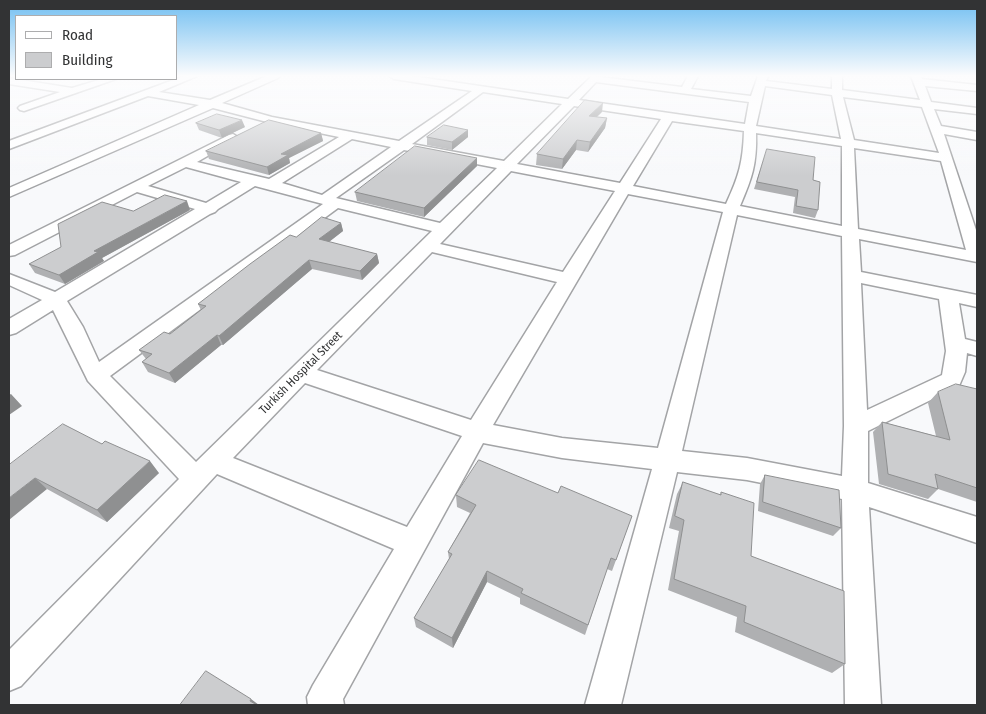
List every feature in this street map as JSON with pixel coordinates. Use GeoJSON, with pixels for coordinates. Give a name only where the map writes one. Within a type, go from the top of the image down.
{"type":"FeatureCollection","features":[{"type":"Feature","properties":{"kind":"street"},"geometry":{"type":"LineString","coordinates":[[30,109],[42,112]]}},
{"type":"Feature","properties":{"kind":"street"},"geometry":{"type":"LineString","coordinates":[[9,145],[104,109]]}},
{"type":"Feature","properties":{"kind":"street"},"geometry":{"type":"LineString","coordinates":[[9,193],[200,109]]}},
{"type":"Feature","properties":{"kind":"street"},"geometry":{"type":"LineString","coordinates":[[232,109],[271,120],[977,256],[947,158],[928,109]]}},
{"type":"Feature","properties":{"kind":"street"},"geometry":{"type":"LineString","coordinates":[[96,375],[404,145],[456,109]]}},
{"type":"Feature","properties":{"kind":"street","name":"Turkish Hospital Street"},"geometry":{"type":"LineString","coordinates":[[9,674],[205,470],[426,246],[565,109]]}},
{"type":"Feature","properties":{"kind":"street"},"geometry":{"type":"LineString","coordinates":[[616,109],[947,158]]}},
{"type":"Feature","properties":{"kind":"street"},"geometry":{"type":"LineString","coordinates":[[603,705],[731,209],[746,176],[750,154],[750,129],[755,109]]}},
{"type":"Feature","properties":{"kind":"street"},"geometry":{"type":"LineString","coordinates":[[842,109],[848,144],[856,426],[855,490],[863,705]]}},
{"type":"Feature","properties":{"kind":"street"},"geometry":{"type":"LineString","coordinates":[[60,116],[77,120]]}},
{"type":"Feature","properties":{"kind":"street"},"geometry":{"type":"LineString","coordinates":[[326,705],[325,697],[477,432],[568,279],[626,188],[668,117]]}},
{"type":"Feature","properties":{"kind":"street"},"geometry":{"type":"LineString","coordinates":[[9,251],[183,162],[271,120]]}},
{"type":"Feature","properties":{"kind":"street"},"geometry":{"type":"LineString","coordinates":[[936,129],[977,136]]}},
{"type":"Feature","properties":{"kind":"street"},"geometry":{"type":"LineString","coordinates":[[272,184],[350,135]]}},
{"type":"Feature","properties":{"kind":"street"},"geometry":{"type":"LineString","coordinates":[[183,162],[443,229]]}},
{"type":"Feature","properties":{"kind":"street"},"geometry":{"type":"LineString","coordinates":[[9,328],[253,181]]}},
{"type":"Feature","properties":{"kind":"street"},"geometry":{"type":"LineString","coordinates":[[136,187],[210,208]]}},
{"type":"Feature","properties":{"kind":"street"},"geometry":{"type":"LineString","coordinates":[[961,205],[977,208]]}},
{"type":"Feature","properties":{"kind":"street"},"geometry":{"type":"LineString","coordinates":[[426,246],[568,279]]}},
{"type":"Feature","properties":{"kind":"street"},"geometry":{"type":"LineString","coordinates":[[852,276],[977,300]]}},
{"type":"Feature","properties":{"kind":"street"},"geometry":{"type":"LineString","coordinates":[[9,279],[56,299],[73,327],[81,348],[96,375],[205,470],[413,543]]}},
{"type":"Feature","properties":{"kind":"street"},"geometry":{"type":"LineString","coordinates":[[856,426],[951,380],[955,374],[956,343],[948,295]]}},
{"type":"Feature","properties":{"kind":"street"},"geometry":{"type":"LineString","coordinates":[[956,343],[977,349]]}},
{"type":"Feature","properties":{"kind":"street"},"geometry":{"type":"LineString","coordinates":[[301,373],[477,432],[562,448],[747,469],[855,490],[977,530]]}},
{"type":"Feature","properties":{"kind":"building"},"geometry":{"type":"Polygon","coordinates":[[[577,109],[596,109],[589,116],[607,118],[590,142],[577,140],[563,159],[537,154],[577,109]]]}},
{"type":"Feature","properties":{"kind":"building"},"geometry":{"type":"Polygon","coordinates":[[[217,114],[242,120],[219,130],[196,123],[217,114]]]}},
{"type":"Feature","properties":{"kind":"building"},"geometry":{"type":"Polygon","coordinates":[[[269,120],[321,133],[281,154],[288,155],[267,167],[206,151],[269,120]]]}},
{"type":"Feature","properties":{"kind":"building"},"geometry":{"type":"Polygon","coordinates":[[[444,125],[468,130],[452,142],[427,137],[444,125]]]}},
{"type":"Feature","properties":{"kind":"building"},"geometry":{"type":"Polygon","coordinates":[[[415,146],[477,158],[424,208],[355,192],[415,146]]]}},
{"type":"Feature","properties":{"kind":"building"},"geometry":{"type":"Polygon","coordinates":[[[767,149],[815,157],[813,180],[820,182],[818,210],[796,206],[798,190],[757,182],[767,149]]]}},
{"type":"Feature","properties":{"kind":"building"},"geometry":{"type":"Polygon","coordinates":[[[165,195],[187,201],[94,251],[98,252],[59,275],[29,264],[61,247],[58,224],[102,202],[133,211],[165,195]]]}},
{"type":"Feature","properties":{"kind":"building"},"geometry":{"type":"Polygon","coordinates":[[[322,217],[341,223],[319,239],[377,254],[360,271],[309,260],[219,336],[217,335],[169,373],[142,362],[152,354],[139,350],[164,332],[170,334],[206,306],[198,304],[290,235],[296,237],[322,217]]]}},
{"type":"Feature","properties":{"kind":"building"},"geometry":{"type":"Polygon","coordinates":[[[956,384],[977,389],[977,488],[935,474],[938,489],[888,474],[882,422],[950,440],[938,392],[956,384]]]}},
{"type":"Feature","properties":{"kind":"building"},"geometry":{"type":"Polygon","coordinates":[[[63,424],[102,444],[105,441],[150,461],[97,510],[35,478],[9,498],[9,465],[63,424]]]}},
{"type":"Feature","properties":{"kind":"building"},"geometry":{"type":"Polygon","coordinates":[[[479,460],[558,493],[561,486],[632,516],[616,560],[611,558],[588,625],[521,593],[523,589],[487,571],[452,638],[414,618],[452,554],[448,552],[476,505],[456,495],[479,460]]]}},
{"type":"Feature","properties":{"kind":"building"},"geometry":{"type":"Polygon","coordinates":[[[765,475],[839,490],[841,528],[763,502],[765,475]]]}},
{"type":"Feature","properties":{"kind":"building"},"geometry":{"type":"Polygon","coordinates":[[[683,482],[721,495],[721,492],[754,503],[751,556],[844,591],[845,664],[744,622],[746,606],[674,579],[684,520],[675,516],[683,482]]]}},
{"type":"Feature","properties":{"kind":"building"},"geometry":{"type":"Polygon","coordinates":[[[206,671],[251,699],[250,701],[257,705],[180,705],[206,671]]]}}]}
